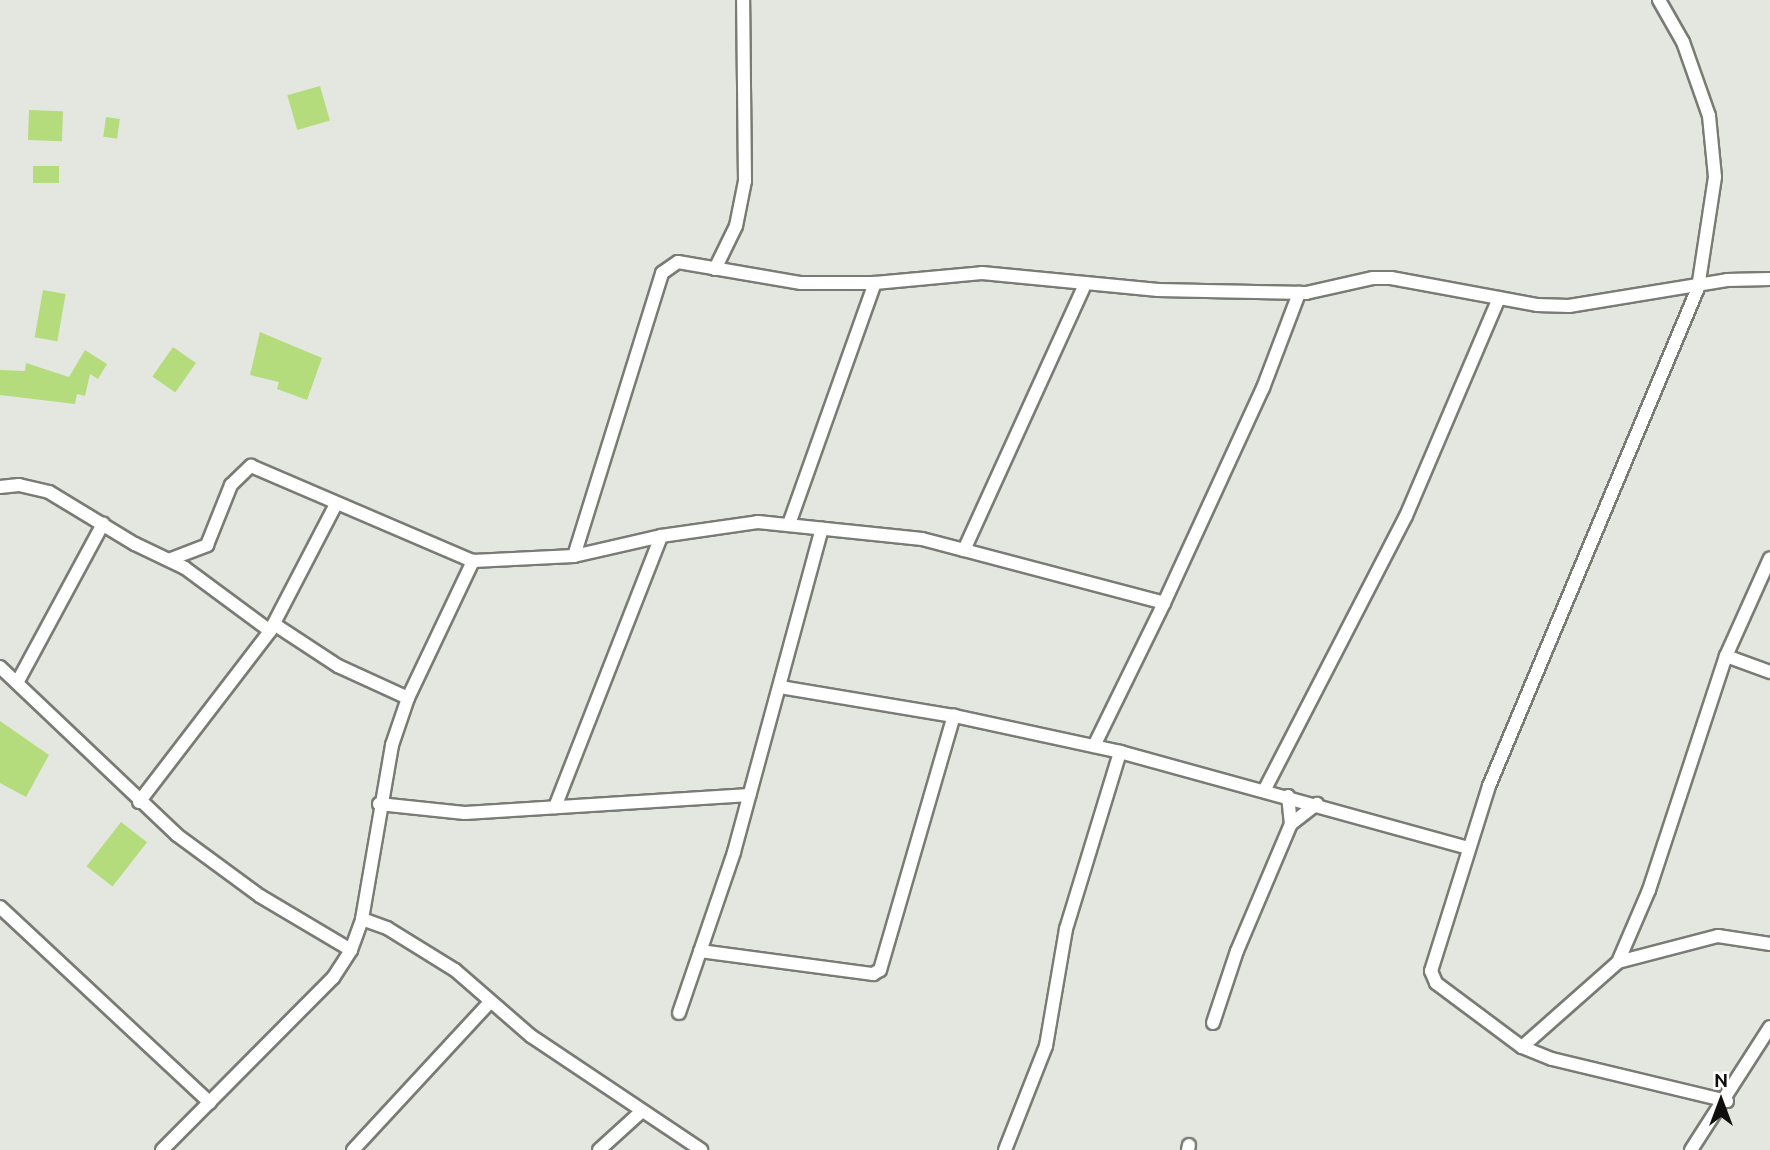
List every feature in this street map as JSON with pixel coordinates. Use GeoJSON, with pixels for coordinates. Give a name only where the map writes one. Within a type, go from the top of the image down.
{"type":"FeatureCollection","features":[{"type":"Feature","properties":{"kind":"street"},"geometry":{"type":"LineString","coordinates":[[715,268],[736,226],[745,181],[743,0]]}},
{"type":"Feature","properties":{"kind":"street"},"geometry":{"type":"LineString","coordinates":[[1659,0],[1683,42],[1709,116],[1715,177],[1698,288],[1517,716],[1468,848],[1433,978],[1522,1047],[1552,1059],[1727,1101]]}},
{"type":"Feature","properties":{"kind":"street"},"geometry":{"type":"LineString","coordinates":[[574,556],[662,273],[678,262],[790,282],[875,284],[982,273],[1085,284],[1299,293],[1373,278],[1569,306],[1698,288],[1727,281],[1770,279]]}},
{"type":"Feature","properties":{"kind":"street"},"geometry":{"type":"LineString","coordinates":[[789,524],[875,284]]}},
{"type":"Feature","properties":{"kind":"street"},"geometry":{"type":"LineString","coordinates":[[964,550],[1085,284]]}},
{"type":"Feature","properties":{"kind":"street"},"geometry":{"type":"LineString","coordinates":[[1094,746],[1164,603],[1263,388],[1299,293]]}},
{"type":"Feature","properties":{"kind":"street"},"geometry":{"type":"LineString","coordinates":[[1265,789],[1400,527],[1499,298]]}},
{"type":"Feature","properties":{"kind":"street"},"geometry":{"type":"LineString","coordinates":[[171,559],[207,545],[222,503],[244,469],[259,468],[336,504],[473,561],[574,556],[661,536],[758,522],[922,539],[1164,603]]}},
{"type":"Feature","properties":{"kind":"street"},"geometry":{"type":"LineString","coordinates":[[0,487],[33,486],[171,559],[272,628],[338,666],[408,698]]}},
{"type":"Feature","properties":{"kind":"street"},"geometry":{"type":"LineString","coordinates":[[139,802],[272,628],[336,504]]}},
{"type":"Feature","properties":{"kind":"street"},"geometry":{"type":"LineString","coordinates":[[18,681],[103,524]]}},
{"type":"Feature","properties":{"kind":"street"},"geometry":{"type":"LineString","coordinates":[[678,1013],[749,795],[822,529]]}},
{"type":"Feature","properties":{"kind":"street"},"geometry":{"type":"LineString","coordinates":[[555,807],[661,536]]}},
{"type":"Feature","properties":{"kind":"street"},"geometry":{"type":"LineString","coordinates":[[1522,1047],[1618,962],[1649,890],[1726,656],[1770,558]]}},
{"type":"Feature","properties":{"kind":"street"},"geometry":{"type":"LineString","coordinates":[[162,1150],[333,978],[351,950],[362,919],[379,804],[408,698],[473,561]]}},
{"type":"Feature","properties":{"kind":"street"},"geometry":{"type":"LineString","coordinates":[[1726,656],[1770,672]]}},
{"type":"Feature","properties":{"kind":"street"},"geometry":{"type":"LineString","coordinates":[[0,667],[18,681],[139,802],[211,863],[351,950]]}},
{"type":"Feature","properties":{"kind":"street"},"geometry":{"type":"LineString","coordinates":[[780,687],[954,716],[1120,752],[1265,789],[1468,848]]}},
{"type":"Feature","properties":{"kind":"street"},"geometry":{"type":"LineString","coordinates":[[700,951],[873,974],[880,970],[954,716]]}},
{"type":"Feature","properties":{"kind":"street"},"geometry":{"type":"LineString","coordinates":[[1004,1150],[1046,1046],[1066,929],[1120,752]]}},
{"type":"Feature","properties":{"kind":"street"},"geometry":{"type":"LineString","coordinates":[[379,804],[464,813],[749,795]]}},
{"type":"Feature","properties":{"kind":"street"},"geometry":{"type":"LineString","coordinates":[[1288,796],[1292,824]]}},
{"type":"Feature","properties":{"kind":"street"},"geometry":{"type":"LineString","coordinates":[[1213,1023],[1237,951],[1292,824],[1317,804]]}},
{"type":"Feature","properties":{"kind":"street"},"geometry":{"type":"LineString","coordinates":[[0,907],[210,1103]]}},
{"type":"Feature","properties":{"kind":"street"},"geometry":{"type":"LineString","coordinates":[[362,919],[387,928],[454,970],[490,1002],[572,1066],[701,1150]]}},
{"type":"Feature","properties":{"kind":"street"},"geometry":{"type":"LineString","coordinates":[[1618,962],[1718,936],[1770,944]]}},
{"type":"Feature","properties":{"kind":"street"},"geometry":{"type":"LineString","coordinates":[[353,1150],[490,1002]]}},
{"type":"Feature","properties":{"kind":"street"},"geometry":{"type":"LineString","coordinates":[[1691,1150],[1727,1101],[1770,1027]]}},
{"type":"Feature","properties":{"kind":"street"},"geometry":{"type":"LineString","coordinates":[[599,1150],[642,1111]]}},
{"type":"Feature","properties":{"kind":"building"},"geometry":{"type":"Polygon","coordinates":[[[320,86],[330,121],[297,130],[287,95],[320,86]]]}},
{"type":"Feature","properties":{"kind":"building"},"geometry":{"type":"Polygon","coordinates":[[[29,110],[63,111],[62,141],[28,140],[29,110]]]}},
{"type":"Feature","properties":{"kind":"building"},"geometry":{"type":"Polygon","coordinates":[[[106,117],[120,119],[117,139],[103,137],[106,117]]]}},
{"type":"Feature","properties":{"kind":"building"},"geometry":{"type":"Polygon","coordinates":[[[33,166],[59,166],[59,183],[33,183],[33,166]]]}},
{"type":"Feature","properties":{"kind":"building"},"geometry":{"type":"Polygon","coordinates":[[[43,290],[66,294],[57,341],[35,337],[43,290]]]}},
{"type":"Feature","properties":{"kind":"building"},"geometry":{"type":"Polygon","coordinates":[[[260,332],[322,358],[307,400],[277,389],[279,382],[250,375],[260,332]]]}},
{"type":"Feature","properties":{"kind":"building"},"geometry":{"type":"Polygon","coordinates":[[[173,347],[196,363],[175,393],[152,376],[173,347]]]}},
{"type":"Feature","properties":{"kind":"building"},"geometry":{"type":"Polygon","coordinates":[[[85,350],[107,364],[98,379],[90,374],[85,396],[77,394],[75,404],[0,395],[0,370],[25,371],[26,363],[69,377],[85,350]]]}},
{"type":"Feature","properties":{"kind":"building"},"geometry":{"type":"Polygon","coordinates":[[[0,721],[49,755],[26,797],[0,783],[0,721]]]}},
{"type":"Feature","properties":{"kind":"building"},"geometry":{"type":"Polygon","coordinates":[[[121,822],[147,842],[113,886],[87,866],[121,822]]]}}]}
